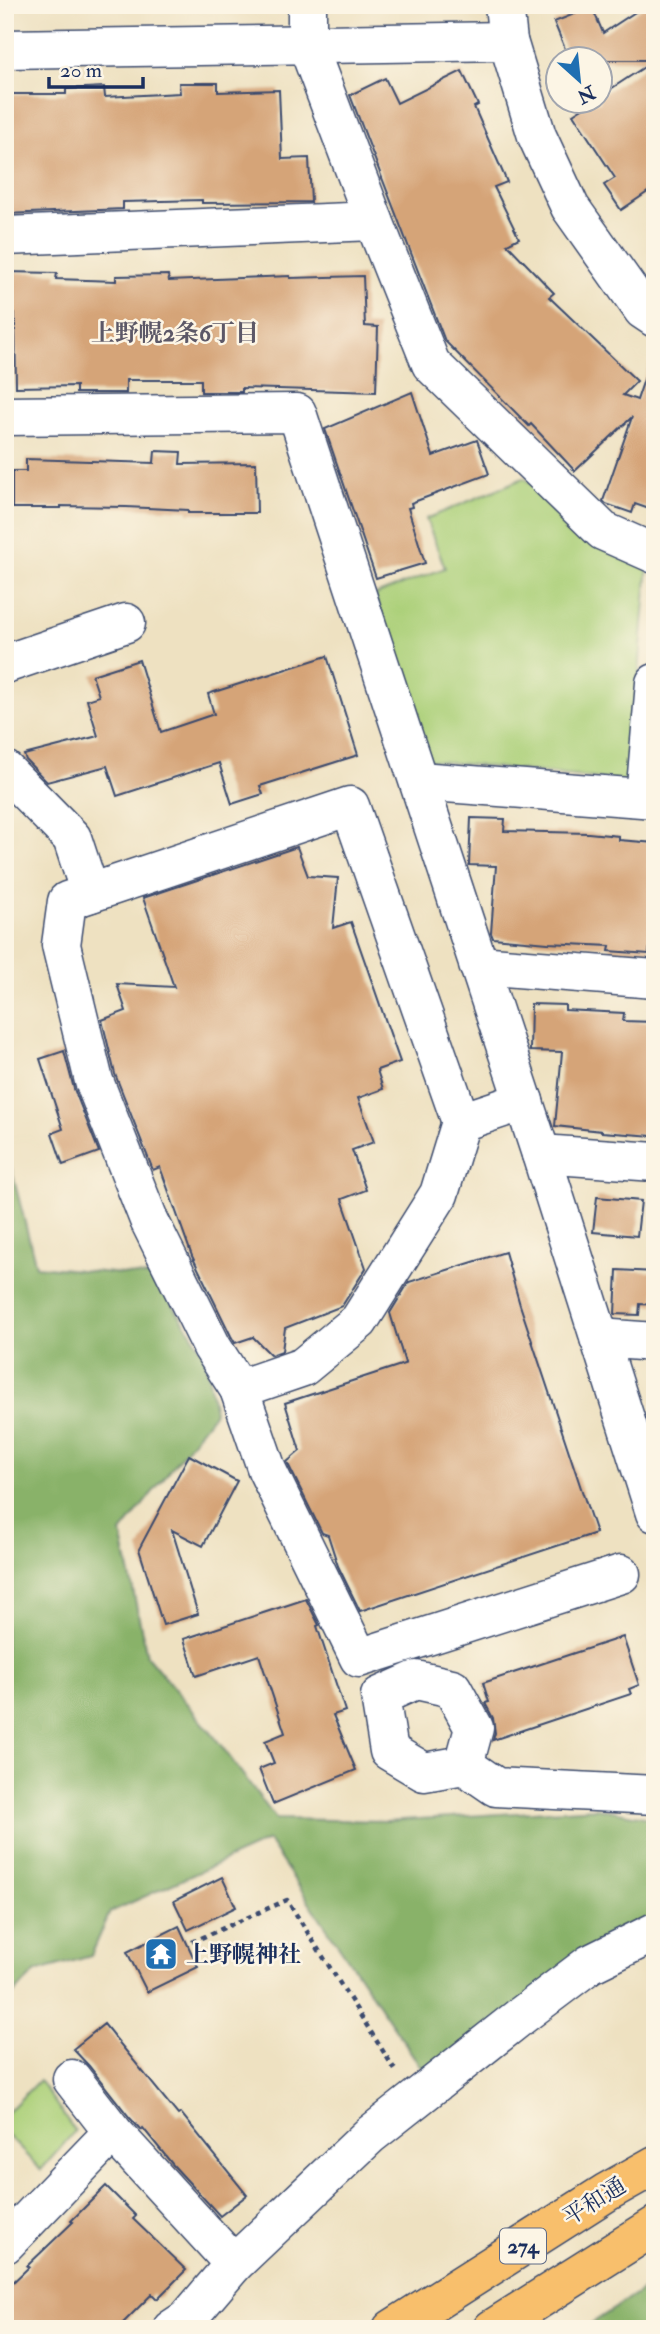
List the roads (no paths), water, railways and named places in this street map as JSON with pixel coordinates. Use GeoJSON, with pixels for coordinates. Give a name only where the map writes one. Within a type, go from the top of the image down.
{"type":"FeatureCollection","features":[{"type":"Feature","properties":{"kind":"highway","name":"平和通"},"geometry":{"type":"LineString","coordinates":[[392,2329],[607,2192],[655,2165]]}},
{"type":"Feature","properties":{"kind":"highway","name":"274"},"geometry":{"type":"LineString","coordinates":[[492,2329],[655,2226]]}},
{"type":"Feature","properties":{"kind":"street"},"geometry":{"type":"LineString","coordinates":[[307,5],[307,44],[431,363],[603,531],[655,554]]}},
{"type":"Feature","properties":{"kind":"street"},"geometry":{"type":"LineString","coordinates":[[5,49],[307,44],[506,23],[537,136],[570,207],[643,310],[655,318]]}},
{"type":"Feature","properties":{"kind":"street"},"geometry":{"type":"LineString","coordinates":[[5,236],[374,221]]}},
{"type":"Feature","properties":{"kind":"street"},"geometry":{"type":"LineString","coordinates":[[5,416],[297,413],[524,1101],[655,1513]]}},
{"type":"Feature","properties":{"kind":"street"},"geometry":{"type":"LineString","coordinates":[[5,664],[126,623]]}},
{"type":"Feature","properties":{"kind":"street"},"geometry":{"type":"LineString","coordinates":[[419,781],[650,799],[655,683]]}},
{"type":"Feature","properties":{"kind":"street"},"geometry":{"type":"LineString","coordinates":[[5,770],[72,838],[90,893]]}},
{"type":"Feature","properties":{"kind":"street"},"geometry":{"type":"LineString","coordinates":[[239,1389],[303,1367],[359,1321],[439,1194],[461,1122],[350,806],[67,901],[61,945],[94,1081],[149,1220],[212,1347],[239,1389],[267,1470],[380,1696],[389,1751],[424,1772],[464,1765],[496,1787],[655,1795]]}},
{"type":"Feature","properties":{"kind":"street"},"geometry":{"type":"LineString","coordinates":[[478,965],[655,979]]}},
{"type":"Feature","properties":{"kind":"street"},"geometry":{"type":"LineString","coordinates":[[461,1122],[524,1101]]}},
{"type":"Feature","properties":{"kind":"street"},"geometry":{"type":"LineString","coordinates":[[541,1154],[655,1163]]}},
{"type":"Feature","properties":{"kind":"street"},"geometry":{"type":"LineString","coordinates":[[599,1338],[655,1342]]}},
{"type":"Feature","properties":{"kind":"street"},"geometry":{"type":"LineString","coordinates":[[359,1658],[621,1574]]}},
{"type":"Feature","properties":{"kind":"street"},"geometry":{"type":"LineString","coordinates":[[380,1696],[416,1680],[452,1688],[474,1728],[464,1765]]}},
{"type":"Feature","properties":{"kind":"street"},"geometry":{"type":"LineString","coordinates":[[172,2329],[187,2319],[234,2264],[370,2135],[590,1964],[655,1932]]}},
{"type":"Feature","properties":{"kind":"street"},"geometry":{"type":"LineString","coordinates":[[72,2079],[113,2132],[234,2264]]}},
{"type":"Feature","properties":{"kind":"street"},"geometry":{"type":"LineString","coordinates":[[5,2244],[113,2132]]}},
{"type":"Feature","properties":{"kind":"place","name":"上野幌神社"},"geometry":{"type":"Point","coordinates":[161,1954]}},
{"type":"Feature","properties":{"kind":"district","name":"上野幌2条6丁目"},"geometry":{"type":"Point","coordinates":[175,333]}}]}
